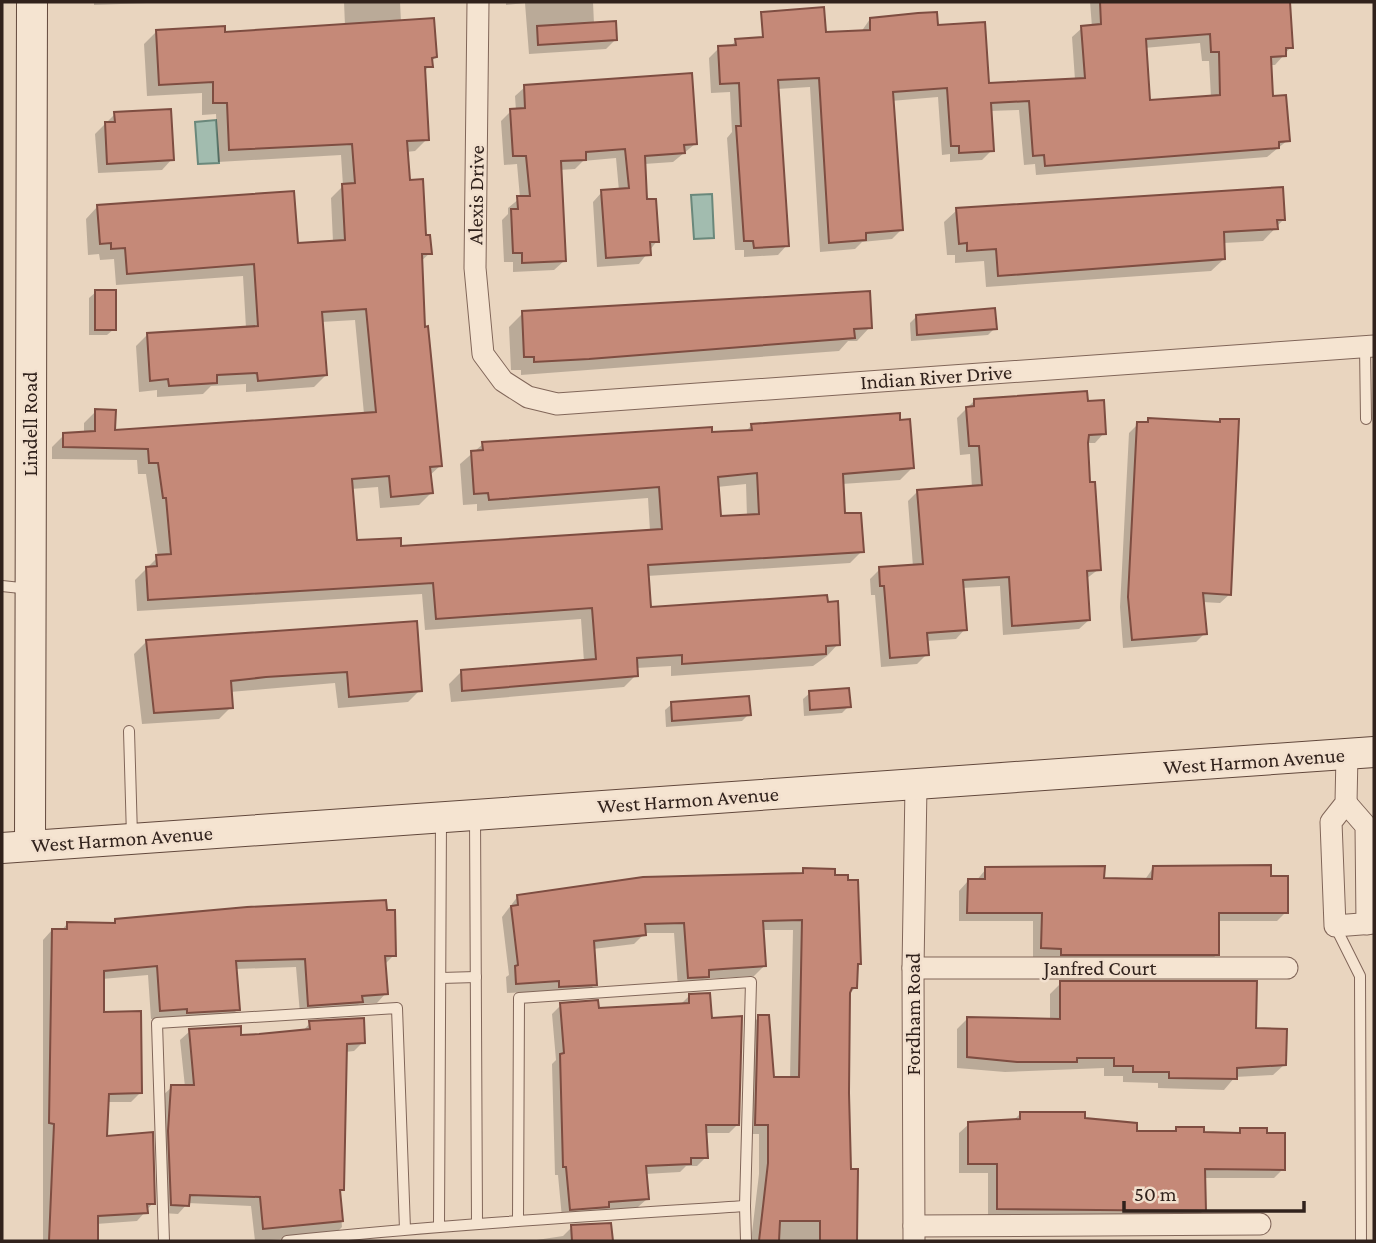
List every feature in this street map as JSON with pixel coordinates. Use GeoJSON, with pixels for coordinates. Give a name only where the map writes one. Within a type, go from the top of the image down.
{"type":"FeatureCollection","features":[{"type":"Feature","properties":{"kind":"main road","name":"Lindell Road"},"geometry":{"type":"LineString","coordinates":[[16,847],[16,587],[32,2]]}},
{"type":"Feature","properties":{"kind":"main road","name":"West Harmon Avenue"},"geometry":{"type":"LineString","coordinates":[[16,847],[1361,753]]}},
{"type":"Feature","properties":{"kind":"street","name":"Alexis Drive"},"geometry":{"type":"LineString","coordinates":[[478,2],[475,268],[483,354],[503,381]]}},
{"type":"Feature","properties":{"kind":"street","name":"Indian River Drive"},"geometry":{"type":"LineString","coordinates":[[503,381],[528,397],[557,404],[1369,346]]}},
{"type":"Feature","properties":{"kind":"street"},"geometry":{"type":"LineString","coordinates":[[1346,803],[1366,826],[1371,924],[1335,926],[1331,822],[1346,803],[1361,753]]}},
{"type":"Feature","properties":{"kind":"street","name":"Fordham Road"},"geometry":{"type":"LineString","coordinates":[[914,1234],[913,968],[916,786]]}},
{"type":"Feature","properties":{"kind":"street","name":"Janfred Court"},"geometry":{"type":"LineString","coordinates":[[913,968],[1287,968]]}},
{"type":"Feature","properties":{"kind":"street"},"geometry":{"type":"LineString","coordinates":[[914,1234],[1176,1233],[1260,1224]]}},
{"type":"Feature","properties":{"kind":"lane"},"geometry":{"type":"LineString","coordinates":[[1366,419],[1369,346]]}},
{"type":"Feature","properties":{"kind":"lane"},"geometry":{"type":"LineString","coordinates":[[129,731],[132,838]]}},
{"type":"Feature","properties":{"kind":"lane"},"geometry":{"type":"LineString","coordinates":[[475,813],[477,1223]]}},
{"type":"Feature","properties":{"kind":"lane"},"geometry":{"type":"LineString","coordinates":[[439,1225],[441,816]]}},
{"type":"Feature","properties":{"kind":"lane"},"geometry":{"type":"LineString","coordinates":[[1335,926],[1360,976],[1362,1241]]}},
{"type":"Feature","properties":{"kind":"lane"},"geometry":{"type":"LineString","coordinates":[[441,978],[476,977]]}},
{"type":"Feature","properties":{"kind":"lane"},"geometry":{"type":"LineString","coordinates":[[518,1221],[519,998],[751,982],[746,1241]]}},
{"type":"Feature","properties":{"kind":"lane"},"geometry":{"type":"LineString","coordinates":[[164,1241],[157,1023],[397,1008],[405,1229]]}},
{"type":"Feature","properties":{"kind":"lane"},"geometry":{"type":"LineString","coordinates":[[287,1241],[439,1225],[745,1206]]}},
{"type":"Feature","properties":{"kind":"shaded area"},"geometry":{"type":"Polygon","coordinates":[[[216,120],[219,163],[198,164],[195,122],[216,120]]]}},
{"type":"Feature","properties":{"kind":"shaded area"},"geometry":{"type":"Polygon","coordinates":[[[712,194],[714,238],[694,239],[691,195],[712,194]]]}},
{"type":"Feature","properties":{"kind":"building"},"geometry":{"type":"Polygon","coordinates":[[[1100,2],[1290,2],[1293,48],[1286,48],[1286,56],[1271,57],[1273,96],[1286,95],[1290,141],[1279,142],[1279,148],[1045,166],[1044,155],[1033,156],[1029,101],[991,103],[994,151],[959,153],[959,146],[951,146],[947,88],[893,92],[903,230],[866,233],[866,240],[829,243],[819,78],[778,80],[789,246],[754,248],[753,241],[744,241],[736,126],[741,126],[739,83],[720,84],[718,46],[736,45],[735,39],[763,37],[761,12],[824,7],[826,32],[870,30],[870,18],[918,13],[937,12],[938,25],[985,22],[989,83],[1085,78],[1081,26],[1101,24],[1100,2]],[[1210,34],[1146,39],[1150,100],[1220,95],[1219,52],[1211,52],[1210,34]]]}},
{"type":"Feature","properties":{"kind":"building"},"geometry":{"type":"Polygon","coordinates":[[[434,18],[437,57],[432,58],[433,67],[425,67],[429,140],[407,141],[410,180],[423,179],[426,235],[430,235],[432,254],[422,254],[425,327],[428,326],[442,466],[430,467],[433,493],[391,497],[389,476],[352,479],[357,540],[401,538],[401,546],[662,529],[659,487],[489,500],[488,493],[474,494],[471,451],[483,450],[482,442],[712,427],[712,432],[752,430],[751,424],[900,413],[900,420],[910,419],[914,468],[843,474],[845,513],[861,513],[864,552],[648,565],[651,607],[827,595],[828,602],[838,601],[840,645],[826,646],[826,654],[682,664],[682,655],[637,658],[638,676],[462,691],[461,670],[596,659],[592,608],[436,619],[433,583],[148,600],[146,567],[157,566],[156,555],[171,554],[166,498],[163,498],[158,463],[149,463],[148,449],[63,447],[63,433],[95,431],[95,409],[116,410],[115,430],[376,412],[366,309],[322,312],[327,375],[258,381],[257,373],[217,375],[217,383],[169,386],[168,379],[150,381],[147,333],[258,326],[254,264],[127,274],[125,248],[111,249],[111,243],[100,244],[97,205],[294,191],[298,243],[345,240],[342,184],[355,183],[352,144],[229,150],[227,103],[213,103],[213,82],[159,85],[156,30],[225,26],[225,32],[434,18]],[[757,473],[718,477],[721,516],[759,514],[757,473]]]}},
{"type":"Feature","properties":{"kind":"building"},"geometry":{"type":"Polygon","coordinates":[[[616,21],[617,40],[538,45],[537,26],[616,21]]]}},
{"type":"Feature","properties":{"kind":"building"},"geometry":{"type":"Polygon","coordinates":[[[692,73],[697,144],[684,145],[685,153],[645,156],[647,199],[656,199],[659,242],[650,242],[651,255],[606,258],[601,190],[629,188],[625,149],[586,152],[586,160],[561,161],[566,261],[522,263],[522,253],[513,253],[511,209],[518,209],[517,196],[530,196],[526,156],[513,156],[510,109],[525,108],[524,85],[692,73]]]}},
{"type":"Feature","properties":{"kind":"building"},"geometry":{"type":"Polygon","coordinates":[[[171,109],[174,160],[107,164],[105,122],[115,122],[114,112],[171,109]]]}},
{"type":"Feature","properties":{"kind":"building"},"geometry":{"type":"Polygon","coordinates":[[[1283,187],[1285,220],[1277,220],[1278,229],[1224,232],[1225,259],[998,276],[996,249],[967,251],[967,243],[959,244],[956,208],[1283,187]]]}},
{"type":"Feature","properties":{"kind":"building"},"geometry":{"type":"Polygon","coordinates":[[[95,290],[116,290],[116,330],[95,330],[95,290]]]}},
{"type":"Feature","properties":{"kind":"building"},"geometry":{"type":"Polygon","coordinates":[[[870,291],[872,328],[854,329],[855,338],[589,359],[534,362],[534,357],[524,357],[522,311],[870,291]]]}},
{"type":"Feature","properties":{"kind":"building"},"geometry":{"type":"Polygon","coordinates":[[[995,308],[997,329],[917,335],[916,315],[995,308]]]}},
{"type":"Feature","properties":{"kind":"building"},"geometry":{"type":"Polygon","coordinates":[[[1087,391],[1088,401],[1104,400],[1106,434],[1089,435],[1088,443],[1090,482],[1095,482],[1101,570],[1087,571],[1090,620],[1012,626],[1009,577],[963,580],[967,630],[927,633],[929,655],[890,658],[884,586],[880,586],[879,567],[923,564],[917,490],[982,485],[979,446],[969,446],[966,407],[974,406],[974,399],[1087,391]]]}},
{"type":"Feature","properties":{"kind":"building"},"geometry":{"type":"Polygon","coordinates":[[[1148,418],[1220,422],[1220,419],[1239,419],[1231,595],[1203,593],[1207,634],[1132,640],[1128,597],[1137,422],[1148,422],[1148,418]]]}},
{"type":"Feature","properties":{"kind":"building"},"geometry":{"type":"Polygon","coordinates":[[[417,621],[422,691],[349,697],[347,672],[266,677],[231,681],[233,708],[154,713],[146,640],[417,621]]]}},
{"type":"Feature","properties":{"kind":"building"},"geometry":{"type":"Polygon","coordinates":[[[849,688],[851,707],[810,710],[809,691],[849,688]]]}},
{"type":"Feature","properties":{"kind":"building"},"geometry":{"type":"Polygon","coordinates":[[[749,696],[751,715],[672,721],[671,702],[749,696]]]}},
{"type":"Feature","properties":{"kind":"building"},"geometry":{"type":"Polygon","coordinates":[[[1271,865],[1271,876],[1288,876],[1288,913],[1219,913],[1219,955],[1061,955],[1061,949],[1041,948],[1042,913],[967,913],[968,879],[985,879],[985,867],[1105,866],[1104,878],[1152,879],[1153,866],[1271,865]]]}},
{"type":"Feature","properties":{"kind":"building"},"geometry":{"type":"Polygon","coordinates":[[[803,868],[835,869],[835,875],[848,875],[848,880],[858,880],[861,964],[858,964],[857,988],[852,988],[850,993],[849,1093],[851,1169],[858,1169],[857,1241],[820,1241],[820,1221],[780,1221],[779,1241],[759,1241],[768,1163],[768,1125],[755,1125],[758,1015],[769,1015],[774,1077],[799,1077],[802,920],[763,921],[766,966],[709,970],[709,977],[688,978],[684,923],[645,924],[646,935],[594,941],[597,985],[559,987],[559,981],[516,984],[515,966],[518,965],[511,906],[518,905],[517,895],[643,877],[803,873],[803,868]]]}},
{"type":"Feature","properties":{"kind":"building"},"geometry":{"type":"Polygon","coordinates":[[[386,900],[387,910],[395,910],[396,956],[385,956],[388,994],[362,996],[363,1002],[308,1006],[305,959],[236,961],[240,1010],[187,1013],[187,1009],[160,1011],[157,966],[104,971],[104,1012],[141,1011],[142,1093],[109,1094],[107,1136],[153,1132],[155,1204],[147,1204],[148,1213],[98,1216],[98,1241],[49,1241],[54,1124],[49,1123],[52,929],[67,929],[67,922],[115,923],[115,919],[247,907],[386,900]]]}},
{"type":"Feature","properties":{"kind":"building"},"geometry":{"type":"Polygon","coordinates":[[[1060,981],[1257,981],[1256,1028],[1287,1029],[1286,1065],[1237,1068],[1237,1079],[1169,1078],[1169,1072],[1133,1072],[1133,1066],[1114,1066],[1114,1058],[1077,1058],[1077,1062],[1017,1062],[967,1057],[967,1017],[1060,1019],[1060,981]]]}},
{"type":"Feature","properties":{"kind":"building"},"geometry":{"type":"Polygon","coordinates":[[[710,993],[712,1018],[742,1016],[739,1125],[706,1125],[708,1158],[691,1158],[691,1164],[646,1166],[649,1199],[609,1202],[609,1207],[570,1210],[566,1167],[563,1167],[560,1054],[564,1053],[560,1003],[598,1000],[599,1008],[689,1003],[689,994],[710,993]]]}},
{"type":"Feature","properties":{"kind":"building"},"geometry":{"type":"Polygon","coordinates":[[[364,1018],[365,1043],[347,1044],[344,1190],[340,1190],[343,1221],[263,1229],[260,1197],[190,1195],[189,1206],[171,1205],[168,1131],[171,1085],[194,1085],[189,1029],[241,1026],[241,1035],[259,1034],[310,1029],[309,1021],[364,1018]]]}},
{"type":"Feature","properties":{"kind":"building"},"geometry":{"type":"Polygon","coordinates":[[[1020,1112],[1085,1112],[1085,1118],[1137,1123],[1137,1131],[1176,1131],[1176,1127],[1204,1127],[1204,1132],[1240,1133],[1240,1128],[1267,1128],[1267,1133],[1285,1133],[1285,1170],[1205,1169],[1206,1211],[997,1209],[997,1164],[968,1164],[968,1122],[1020,1119],[1020,1112]]]}},
{"type":"Feature","properties":{"kind":"building"},"geometry":{"type":"Polygon","coordinates":[[[611,1223],[613,1241],[572,1241],[571,1225],[611,1223]]]}}]}
